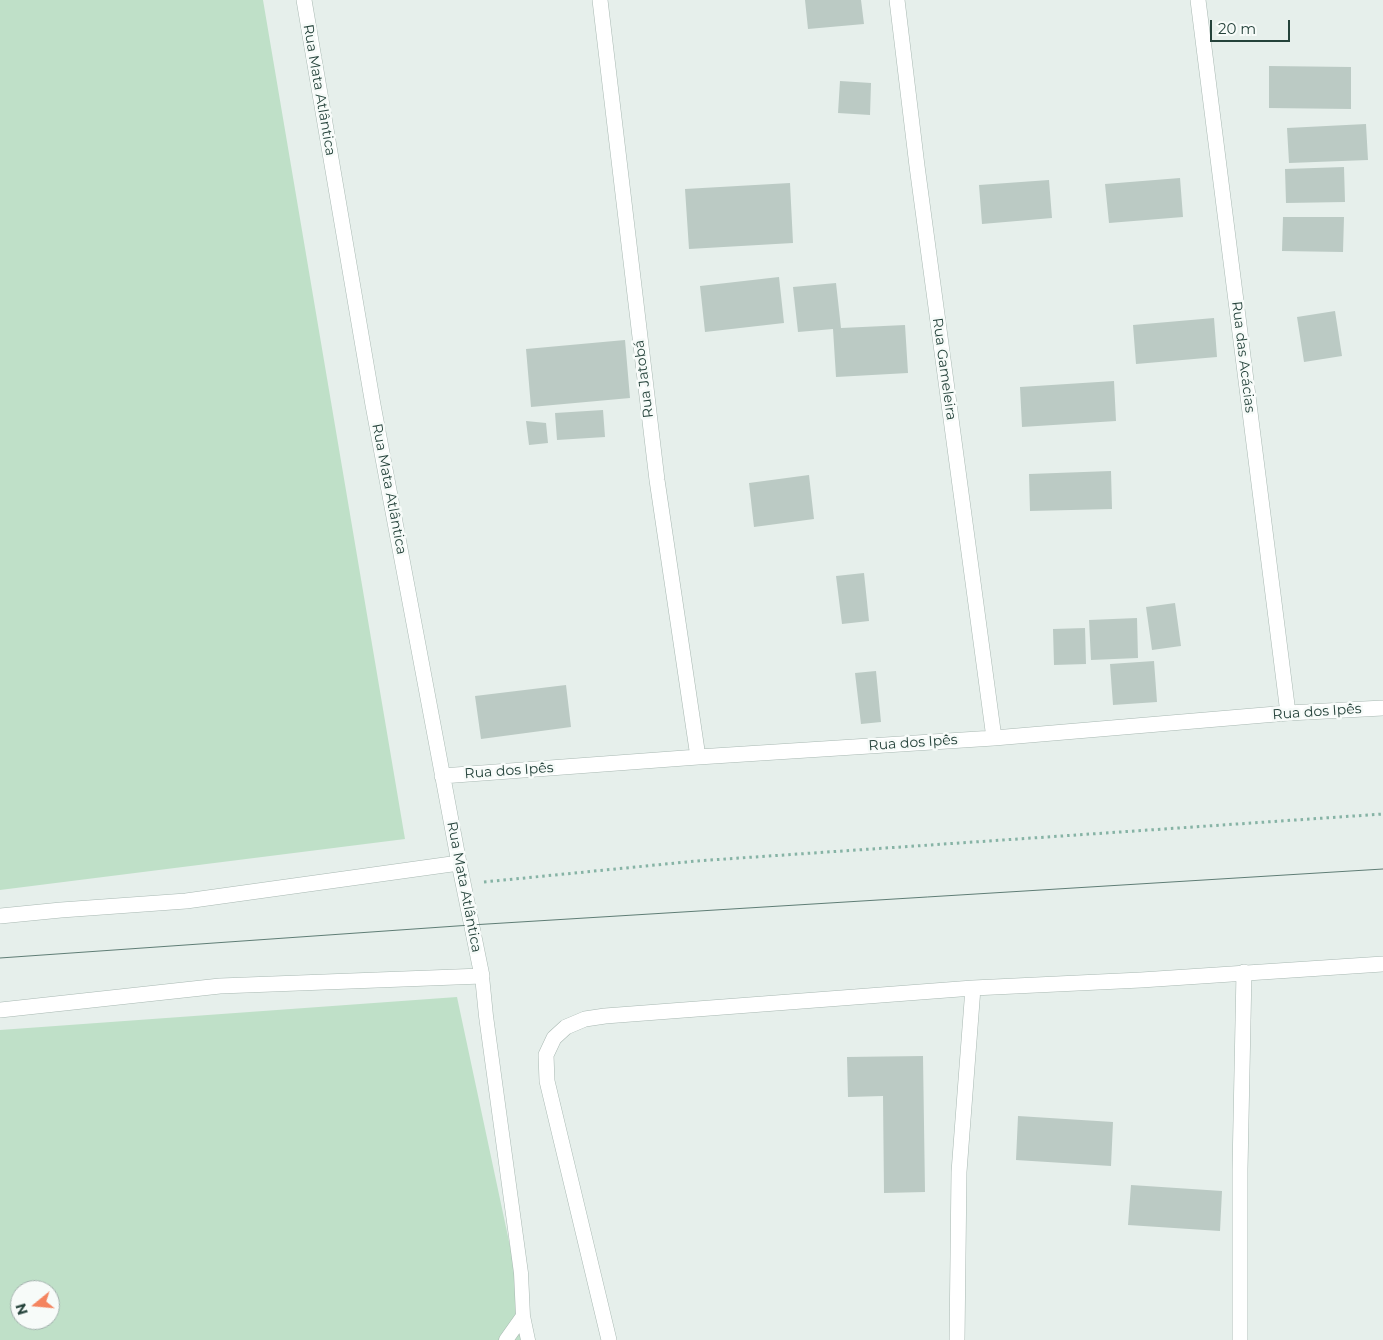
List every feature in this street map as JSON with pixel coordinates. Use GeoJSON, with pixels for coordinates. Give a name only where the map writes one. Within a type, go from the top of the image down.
{"type":"FeatureCollection","features":[{"type":"Feature","properties":{"kind":"street","name":"Rua Mata Atlântica"},"geometry":{"type":"LineString","coordinates":[[304,0],[373,405],[442,776],[482,976]]}},
{"type":"Feature","properties":{"kind":"street","name":"Rua Jatobá"},"geometry":{"type":"LineString","coordinates":[[600,0],[657,480],[698,757]]}},
{"type":"Feature","properties":{"kind":"street","name":"Rua Gameleira"},"geometry":{"type":"LineString","coordinates":[[897,0],[917,166],[994,738]]}},
{"type":"Feature","properties":{"kind":"street","name":"Rua das Acácias"},"geometry":{"type":"LineString","coordinates":[[1198,0],[1288,714]]}},
{"type":"Feature","properties":{"kind":"street","name":"Rua dos Ipês"},"geometry":{"type":"LineString","coordinates":[[442,776],[994,738],[1383,708]]}},
{"type":"Feature","properties":{"kind":"street"},"geometry":{"type":"LineString","coordinates":[[0,916],[186,901],[459,863]]}},
{"type":"Feature","properties":{"kind":"street"},"geometry":{"type":"LineString","coordinates":[[610,1340],[547,1081],[546,1055],[554,1038],[566,1027],[585,1019],[606,1016],[972,988],[1141,980],[1383,964]]}},
{"type":"Feature","properties":{"kind":"street"},"geometry":{"type":"LineString","coordinates":[[1240,1340],[1240,1169],[1244,972]]}},
{"type":"Feature","properties":{"kind":"street"},"geometry":{"type":"LineString","coordinates":[[0,1010],[220,986],[482,976]]}},
{"type":"Feature","properties":{"kind":"street"},"geometry":{"type":"LineString","coordinates":[[957,1340],[960,1172],[972,988]]}},
{"type":"Feature","properties":{"kind":"lane"},"geometry":{"type":"LineString","coordinates":[[482,976],[487,1026],[521,1273],[523,1316],[528,1340]]}},
{"type":"Feature","properties":{"kind":"lane"},"geometry":{"type":"LineString","coordinates":[[506,1340],[523,1316]]}},
{"type":"Feature","properties":{"kind":"path"},"geometry":{"type":"LineString","coordinates":[[463,884],[706,860],[1383,814]]}},
{"type":"Feature","properties":{"kind":"green space"},"geometry":{"type":"Polygon","coordinates":[[[0,0],[263,0],[405,839],[0,890],[0,0]]]}},
{"type":"Feature","properties":{"kind":"green space"},"geometry":{"type":"Polygon","coordinates":[[[457,997],[530,1340],[0,1340],[0,1030],[457,997]]]}},
{"type":"Feature","properties":{"kind":"building"},"geometry":{"type":"Polygon","coordinates":[[[805,0],[861,0],[864,24],[808,29],[805,0]]]}},
{"type":"Feature","properties":{"kind":"building"},"geometry":{"type":"Polygon","coordinates":[[[1269,66],[1351,67],[1351,109],[1269,108],[1269,66]]]}},
{"type":"Feature","properties":{"kind":"building"},"geometry":{"type":"Polygon","coordinates":[[[840,81],[871,83],[870,115],[838,113],[840,81]]]}},
{"type":"Feature","properties":{"kind":"building"},"geometry":{"type":"Polygon","coordinates":[[[1366,124],[1368,160],[1289,163],[1287,128],[1366,124]]]}},
{"type":"Feature","properties":{"kind":"building"},"geometry":{"type":"Polygon","coordinates":[[[1344,167],[1345,202],[1286,203],[1285,169],[1344,167]]]}},
{"type":"Feature","properties":{"kind":"building"},"geometry":{"type":"Polygon","coordinates":[[[1180,178],[1183,217],[1109,223],[1105,184],[1180,178]]]}},
{"type":"Feature","properties":{"kind":"building"},"geometry":{"type":"Polygon","coordinates":[[[1049,180],[1052,218],[982,224],[979,185],[1049,180]]]}},
{"type":"Feature","properties":{"kind":"building"},"geometry":{"type":"Polygon","coordinates":[[[790,183],[793,243],[689,249],[685,189],[790,183]]]}},
{"type":"Feature","properties":{"kind":"building"},"geometry":{"type":"Polygon","coordinates":[[[1283,217],[1344,217],[1343,252],[1282,251],[1283,217]]]}},
{"type":"Feature","properties":{"kind":"building"},"geometry":{"type":"Polygon","coordinates":[[[779,277],[784,323],[705,332],[700,286],[779,277]]]}},
{"type":"Feature","properties":{"kind":"building"},"geometry":{"type":"Polygon","coordinates":[[[836,283],[841,328],[905,325],[908,373],[836,377],[833,329],[798,332],[793,287],[836,283]]]}},
{"type":"Feature","properties":{"kind":"building"},"geometry":{"type":"Polygon","coordinates":[[[1335,311],[1342,356],[1304,362],[1297,317],[1335,311]]]}},
{"type":"Feature","properties":{"kind":"building"},"geometry":{"type":"Polygon","coordinates":[[[1214,318],[1217,357],[1136,364],[1133,325],[1214,318]]]}},
{"type":"Feature","properties":{"kind":"building"},"geometry":{"type":"Polygon","coordinates":[[[625,340],[630,398],[531,407],[526,349],[625,340]]]}},
{"type":"Feature","properties":{"kind":"building"},"geometry":{"type":"Polygon","coordinates":[[[1114,381],[1116,421],[1022,427],[1020,387],[1114,381]]]}},
{"type":"Feature","properties":{"kind":"building"},"geometry":{"type":"Polygon","coordinates":[[[603,410],[605,437],[557,440],[555,413],[603,410]]]}},
{"type":"Feature","properties":{"kind":"building"},"geometry":{"type":"Polygon","coordinates":[[[526,421],[546,423],[548,443],[529,445],[526,421]]]}},
{"type":"Feature","properties":{"kind":"building"},"geometry":{"type":"Polygon","coordinates":[[[1111,471],[1112,509],[1030,511],[1029,474],[1111,471]]]}},
{"type":"Feature","properties":{"kind":"building"},"geometry":{"type":"Polygon","coordinates":[[[809,475],[814,519],[754,527],[749,483],[809,475]]]}},
{"type":"Feature","properties":{"kind":"building"},"geometry":{"type":"Polygon","coordinates":[[[864,573],[869,621],[842,624],[836,576],[864,573]]]}},
{"type":"Feature","properties":{"kind":"building"},"geometry":{"type":"Polygon","coordinates":[[[1175,603],[1181,646],[1152,650],[1146,607],[1175,603]]]}},
{"type":"Feature","properties":{"kind":"building"},"geometry":{"type":"Polygon","coordinates":[[[1137,618],[1138,658],[1091,660],[1089,620],[1137,618]]]}},
{"type":"Feature","properties":{"kind":"building"},"geometry":{"type":"Polygon","coordinates":[[[1085,628],[1086,664],[1054,665],[1053,629],[1085,628]]]}},
{"type":"Feature","properties":{"kind":"building"},"geometry":{"type":"Polygon","coordinates":[[[1154,661],[1157,702],[1113,705],[1110,664],[1154,661]]]}},
{"type":"Feature","properties":{"kind":"building"},"geometry":{"type":"Polygon","coordinates":[[[876,671],[881,722],[861,724],[855,673],[876,671]]]}},
{"type":"Feature","properties":{"kind":"building"},"geometry":{"type":"Polygon","coordinates":[[[566,685],[571,727],[481,739],[475,696],[566,685]]]}},
{"type":"Feature","properties":{"kind":"building"},"geometry":{"type":"Polygon","coordinates":[[[923,1056],[925,1192],[884,1193],[883,1096],[848,1097],[847,1057],[923,1056]]]}},
{"type":"Feature","properties":{"kind":"building"},"geometry":{"type":"Polygon","coordinates":[[[1018,1116],[1113,1122],[1111,1166],[1016,1160],[1018,1116]]]}},
{"type":"Feature","properties":{"kind":"building"},"geometry":{"type":"Polygon","coordinates":[[[1131,1185],[1222,1191],[1220,1231],[1128,1225],[1131,1185]]]}},
{"type":"Feature","properties":{"kind":"tram line"},"geometry":{"type":"LineString","coordinates":[[0,958],[471,925],[1383,869]]}}]}
